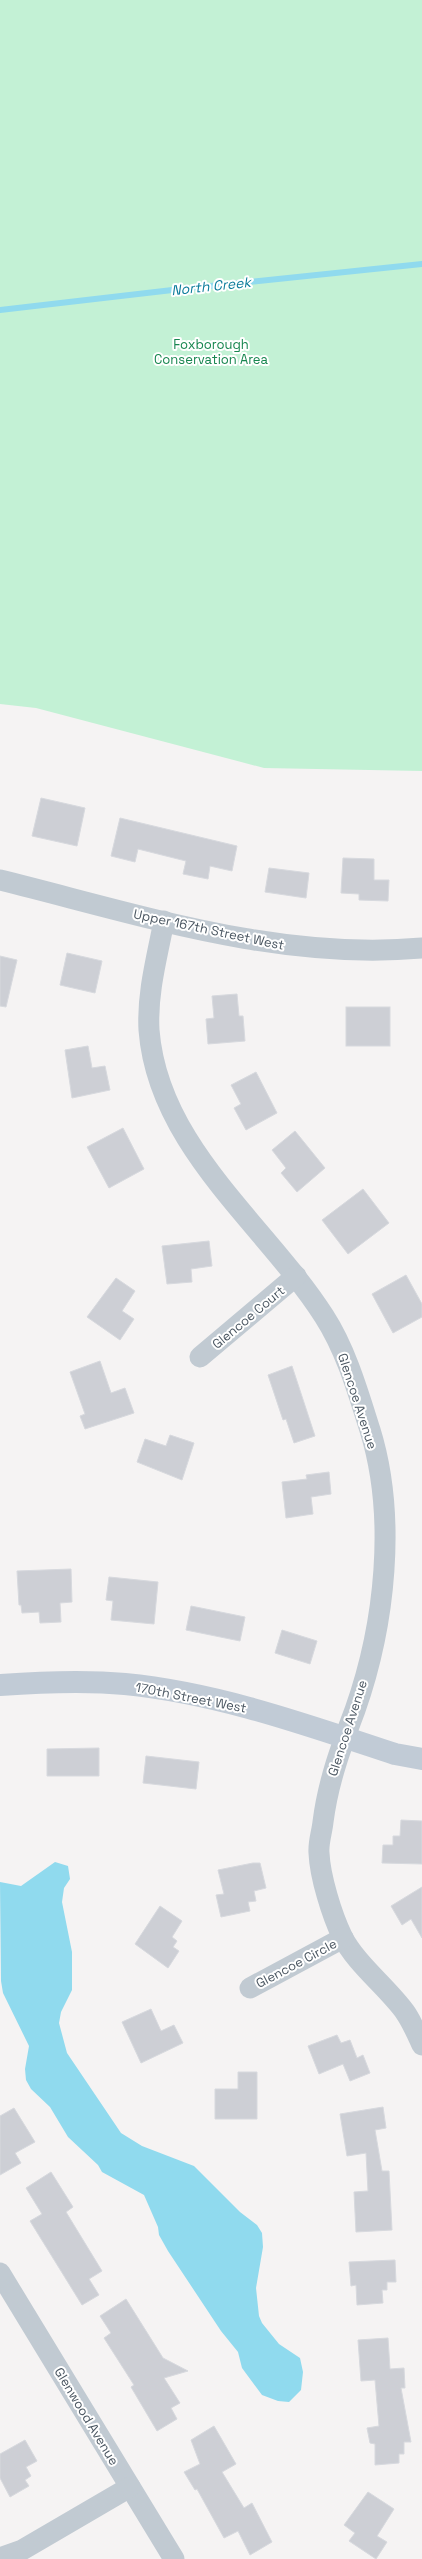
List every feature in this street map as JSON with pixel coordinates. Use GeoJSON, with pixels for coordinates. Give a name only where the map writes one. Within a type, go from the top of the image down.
{"type":"FeatureCollection","features":[{"type":"Feature","properties":{"kind":"street","name":"Upper 167th Street West"},"geometry":{"type":"LineString","coordinates":[[0,880],[164,921],[300,948],[345,951],[422,948]]}},
{"type":"Feature","properties":{"kind":"street","name":"Glencoe Avenue"},"geometry":{"type":"LineString","coordinates":[[164,921],[149,1002],[149,1032],[168,1104],[186,1137],[208,1169],[296,1276],[326,1319],[353,1382],[371,1434],[382,1502],[385,1550],[382,1596],[367,1667],[355,1708],[343,1737],[328,1788],[319,1853],[327,1893],[343,1938],[406,2013],[422,2045]]}},
{"type":"Feature","properties":{"kind":"street","name":"Glencoe Court"},"geometry":{"type":"LineString","coordinates":[[200,1357],[296,1276]]}},
{"type":"Feature","properties":{"kind":"street","name":"170th Street West"},"geometry":{"type":"LineString","coordinates":[[0,1685],[40,1682],[124,1684],[176,1691],[232,1703],[395,1754],[422,1758]]}},
{"type":"Feature","properties":{"kind":"street","name":"Glencoe Circle"},"geometry":{"type":"LineString","coordinates":[[250,1988],[343,1938]]}},
{"type":"Feature","properties":{"kind":"street","name":"Glenwood Avenue"},"geometry":{"type":"LineString","coordinates":[[0,2273],[174,2559]]}},
{"type":"Feature","properties":{"kind":"street"},"geometry":{"type":"LineString","coordinates":[[0,2558],[22,2550],[130,2487]]}},
{"type":"Feature","properties":{"kind":"green space","name":"Foxborough Conservation Area"},"geometry":{"type":"Polygon","coordinates":[[[0,0],[422,0],[422,771],[264,768],[36,708],[0,704],[0,0]]]}},
{"type":"Feature","properties":{"kind":"water"},"geometry":{"type":"Polygon","coordinates":[[[55,1862],[68,1866],[70,1879],[64,1888],[62,1902],[72,1952],[72,1990],[61,2012],[59,2023],[67,2053],[121,2133],[142,2146],[194,2166],[240,2212],[257,2225],[262,2233],[263,2247],[256,2288],[259,2316],[262,2323],[279,2344],[300,2358],[303,2372],[301,2390],[289,2402],[278,2401],[262,2395],[242,2368],[238,2352],[221,2331],[168,2251],[159,2235],[158,2227],[144,2195],[102,2172],[98,2165],[68,2137],[50,2107],[31,2089],[26,2080],[25,2069],[29,2046],[3,1993],[1,1981],[0,1882],[21,1886],[55,1862]]]}},
{"type":"Feature","properties":{"kind":"building"},"geometry":{"type":"Polygon","coordinates":[[[41,798],[85,808],[77,846],[32,836],[41,798]]]}},
{"type":"Feature","properties":{"kind":"building"},"geometry":{"type":"Polygon","coordinates":[[[120,818],[237,846],[232,871],[210,866],[208,879],[183,874],[186,861],[138,849],[135,862],[111,856],[120,818]]]}},
{"type":"Feature","properties":{"kind":"building"},"geometry":{"type":"Polygon","coordinates":[[[343,858],[374,859],[374,880],[389,880],[388,901],[359,900],[359,894],[341,893],[343,858]]]}},
{"type":"Feature","properties":{"kind":"building"},"geometry":{"type":"Polygon","coordinates":[[[269,868],[309,873],[306,898],[265,892],[269,868]]]}},
{"type":"Feature","properties":{"kind":"building"},"geometry":{"type":"Polygon","coordinates":[[[67,953],[102,961],[95,993],[60,985],[67,953]]]}},
{"type":"Feature","properties":{"kind":"building"},"geometry":{"type":"Polygon","coordinates":[[[0,956],[17,960],[6,1007],[0,1006],[0,956]]]}},
{"type":"Feature","properties":{"kind":"building"},"geometry":{"type":"Polygon","coordinates":[[[237,994],[239,1016],[243,1016],[245,1041],[208,1044],[206,1019],[214,1018],[212,996],[237,994]]]}},
{"type":"Feature","properties":{"kind":"building"},"geometry":{"type":"Polygon","coordinates":[[[346,1007],[390,1007],[390,1046],[346,1046],[346,1007]]]}},
{"type":"Feature","properties":{"kind":"building"},"geometry":{"type":"Polygon","coordinates":[[[88,1046],[92,1068],[105,1066],[110,1090],[72,1098],[65,1050],[88,1046]]]}},
{"type":"Feature","properties":{"kind":"building"},"geometry":{"type":"Polygon","coordinates":[[[256,1072],[277,1113],[246,1130],[234,1108],[241,1104],[231,1085],[256,1072]]]}},
{"type":"Feature","properties":{"kind":"building"},"geometry":{"type":"Polygon","coordinates":[[[123,1128],[144,1169],[109,1188],[87,1147],[123,1128]]]}},
{"type":"Feature","properties":{"kind":"building"},"geometry":{"type":"Polygon","coordinates":[[[295,1131],[325,1168],[297,1192],[281,1173],[286,1168],[272,1150],[295,1131]]]}},
{"type":"Feature","properties":{"kind":"building"},"geometry":{"type":"Polygon","coordinates":[[[363,1189],[389,1223],[348,1254],[322,1220],[363,1189]]]}},
{"type":"Feature","properties":{"kind":"building"},"geometry":{"type":"Polygon","coordinates":[[[209,1241],[212,1266],[191,1269],[192,1282],[167,1284],[162,1246],[209,1241]]]}},
{"type":"Feature","properties":{"kind":"building"},"geometry":{"type":"Polygon","coordinates":[[[406,1275],[422,1304],[422,1317],[393,1333],[372,1294],[406,1275]]]}},
{"type":"Feature","properties":{"kind":"building"},"geometry":{"type":"Polygon","coordinates":[[[116,1278],[135,1291],[122,1311],[134,1319],[120,1340],[87,1317],[116,1278]]]}},
{"type":"Feature","properties":{"kind":"building"},"geometry":{"type":"Polygon","coordinates":[[[100,1361],[111,1393],[125,1388],[134,1413],[85,1429],[80,1416],[85,1414],[70,1372],[100,1361]]]}},
{"type":"Feature","properties":{"kind":"building"},"geometry":{"type":"Polygon","coordinates":[[[292,1366],[315,1436],[294,1443],[286,1419],[283,1420],[268,1375],[292,1366]]]}},
{"type":"Feature","properties":{"kind":"building"},"geometry":{"type":"Polygon","coordinates":[[[170,1435],[194,1443],[182,1480],[137,1462],[145,1439],[166,1446],[170,1435]]]}},
{"type":"Feature","properties":{"kind":"building"},"geometry":{"type":"Polygon","coordinates":[[[329,1472],[331,1494],[311,1497],[313,1514],[286,1518],[282,1482],[307,1479],[306,1475],[329,1472]]]}},
{"type":"Feature","properties":{"kind":"building"},"geometry":{"type":"Polygon","coordinates":[[[71,1569],[72,1602],[60,1603],[61,1622],[40,1623],[39,1612],[22,1613],[21,1605],[19,1605],[17,1571],[71,1569]]]}},
{"type":"Feature","properties":{"kind":"building"},"geometry":{"type":"Polygon","coordinates":[[[109,1577],[158,1582],[154,1624],[111,1620],[113,1601],[106,1600],[109,1577]]]}},
{"type":"Feature","properties":{"kind":"building"},"geometry":{"type":"Polygon","coordinates":[[[191,1606],[245,1617],[240,1641],[186,1630],[191,1606]]]}},
{"type":"Feature","properties":{"kind":"building"},"geometry":{"type":"Polygon","coordinates":[[[282,1630],[317,1641],[310,1664],[275,1653],[282,1630]]]}},
{"type":"Feature","properties":{"kind":"building"},"geometry":{"type":"Polygon","coordinates":[[[99,1748],[99,1776],[47,1776],[47,1749],[99,1748]]]}},
{"type":"Feature","properties":{"kind":"building"},"geometry":{"type":"Polygon","coordinates":[[[146,1756],[199,1762],[196,1789],[143,1783],[146,1756]]]}},
{"type":"Feature","properties":{"kind":"building"},"geometry":{"type":"Polygon","coordinates":[[[401,1820],[422,1821],[422,1864],[382,1863],[383,1845],[393,1845],[393,1836],[400,1836],[401,1820]]]}},
{"type":"Feature","properties":{"kind":"building"},"geometry":{"type":"Polygon","coordinates":[[[260,1863],[266,1888],[254,1891],[256,1901],[248,1902],[250,1911],[221,1917],[216,1895],[224,1894],[218,1870],[260,1863]]]}},
{"type":"Feature","properties":{"kind":"building"},"geometry":{"type":"Polygon","coordinates":[[[422,1887],[422,1938],[411,1919],[402,1925],[391,1906],[422,1887]]]}},
{"type":"Feature","properties":{"kind":"building"},"geometry":{"type":"Polygon","coordinates":[[[160,1906],[182,1921],[172,1937],[177,1941],[173,1947],[179,1951],[168,1968],[135,1944],[160,1906]]]}},
{"type":"Feature","properties":{"kind":"building"},"geometry":{"type":"Polygon","coordinates":[[[151,2009],[161,2031],[174,2025],[183,2043],[141,2063],[122,2022],[151,2009]]]}},
{"type":"Feature","properties":{"kind":"building"},"geometry":{"type":"Polygon","coordinates":[[[337,2035],[341,2043],[350,2040],[357,2058],[363,2055],[370,2073],[350,2081],[343,2064],[319,2074],[308,2046],[337,2035]]]}},
{"type":"Feature","properties":{"kind":"building"},"geometry":{"type":"Polygon","coordinates":[[[238,2072],[257,2072],[257,2119],[215,2119],[215,2089],[238,2089],[238,2072]]]}},
{"type":"Feature","properties":{"kind":"building"},"geometry":{"type":"Polygon","coordinates":[[[383,2107],[386,2128],[375,2130],[382,2171],[389,2171],[392,2230],[356,2232],[354,2192],[368,2191],[366,2153],[347,2156],[340,2114],[383,2107]]]}},
{"type":"Feature","properties":{"kind":"building"},"geometry":{"type":"Polygon","coordinates":[[[14,2108],[35,2142],[15,2153],[21,2163],[0,2175],[0,2116],[14,2108]]]}},
{"type":"Feature","properties":{"kind":"building"},"geometry":{"type":"Polygon","coordinates":[[[51,2172],[73,2207],[66,2212],[102,2271],[89,2279],[99,2295],[82,2305],[30,2221],[42,2214],[26,2188],[51,2172]]]}},
{"type":"Feature","properties":{"kind":"building"},"geometry":{"type":"Polygon","coordinates":[[[395,2260],[396,2282],[387,2282],[387,2290],[382,2290],[383,2303],[357,2305],[356,2285],[351,2286],[349,2262],[395,2260]]]}},
{"type":"Feature","properties":{"kind":"building"},"geometry":{"type":"Polygon","coordinates":[[[126,2299],[163,2358],[188,2371],[164,2378],[180,2403],[171,2408],[177,2419],[157,2431],[131,2387],[134,2385],[104,2338],[111,2333],[100,2316],[126,2299]]]}},
{"type":"Feature","properties":{"kind":"building"},"geometry":{"type":"Polygon","coordinates":[[[388,2338],[390,2369],[404,2368],[405,2388],[401,2388],[411,2442],[404,2442],[404,2454],[399,2454],[399,2463],[375,2465],[375,2444],[370,2443],[367,2428],[379,2426],[375,2380],[361,2381],[358,2340],[388,2338]]]}},
{"type":"Feature","properties":{"kind":"building"},"geometry":{"type":"Polygon","coordinates":[[[214,2426],[236,2464],[222,2472],[244,2508],[252,2503],[272,2542],[250,2555],[238,2531],[224,2538],[197,2489],[195,2490],[184,2472],[200,2464],[191,2440],[214,2426]]]}},
{"type":"Feature","properties":{"kind":"building"},"geometry":{"type":"Polygon","coordinates":[[[25,2440],[37,2461],[26,2467],[31,2476],[25,2480],[29,2486],[10,2497],[0,2478],[0,2454],[25,2440]]]}},
{"type":"Feature","properties":{"kind":"building"},"geometry":{"type":"Polygon","coordinates":[[[368,2492],[394,2509],[377,2536],[387,2542],[376,2559],[349,2541],[355,2533],[344,2525],[368,2492]]]}},
{"type":"Feature","properties":{"kind":"waterway","name":"North Creek"},"geometry":{"type":"LineString","coordinates":[[0,310],[181,289],[422,264]]}}]}
